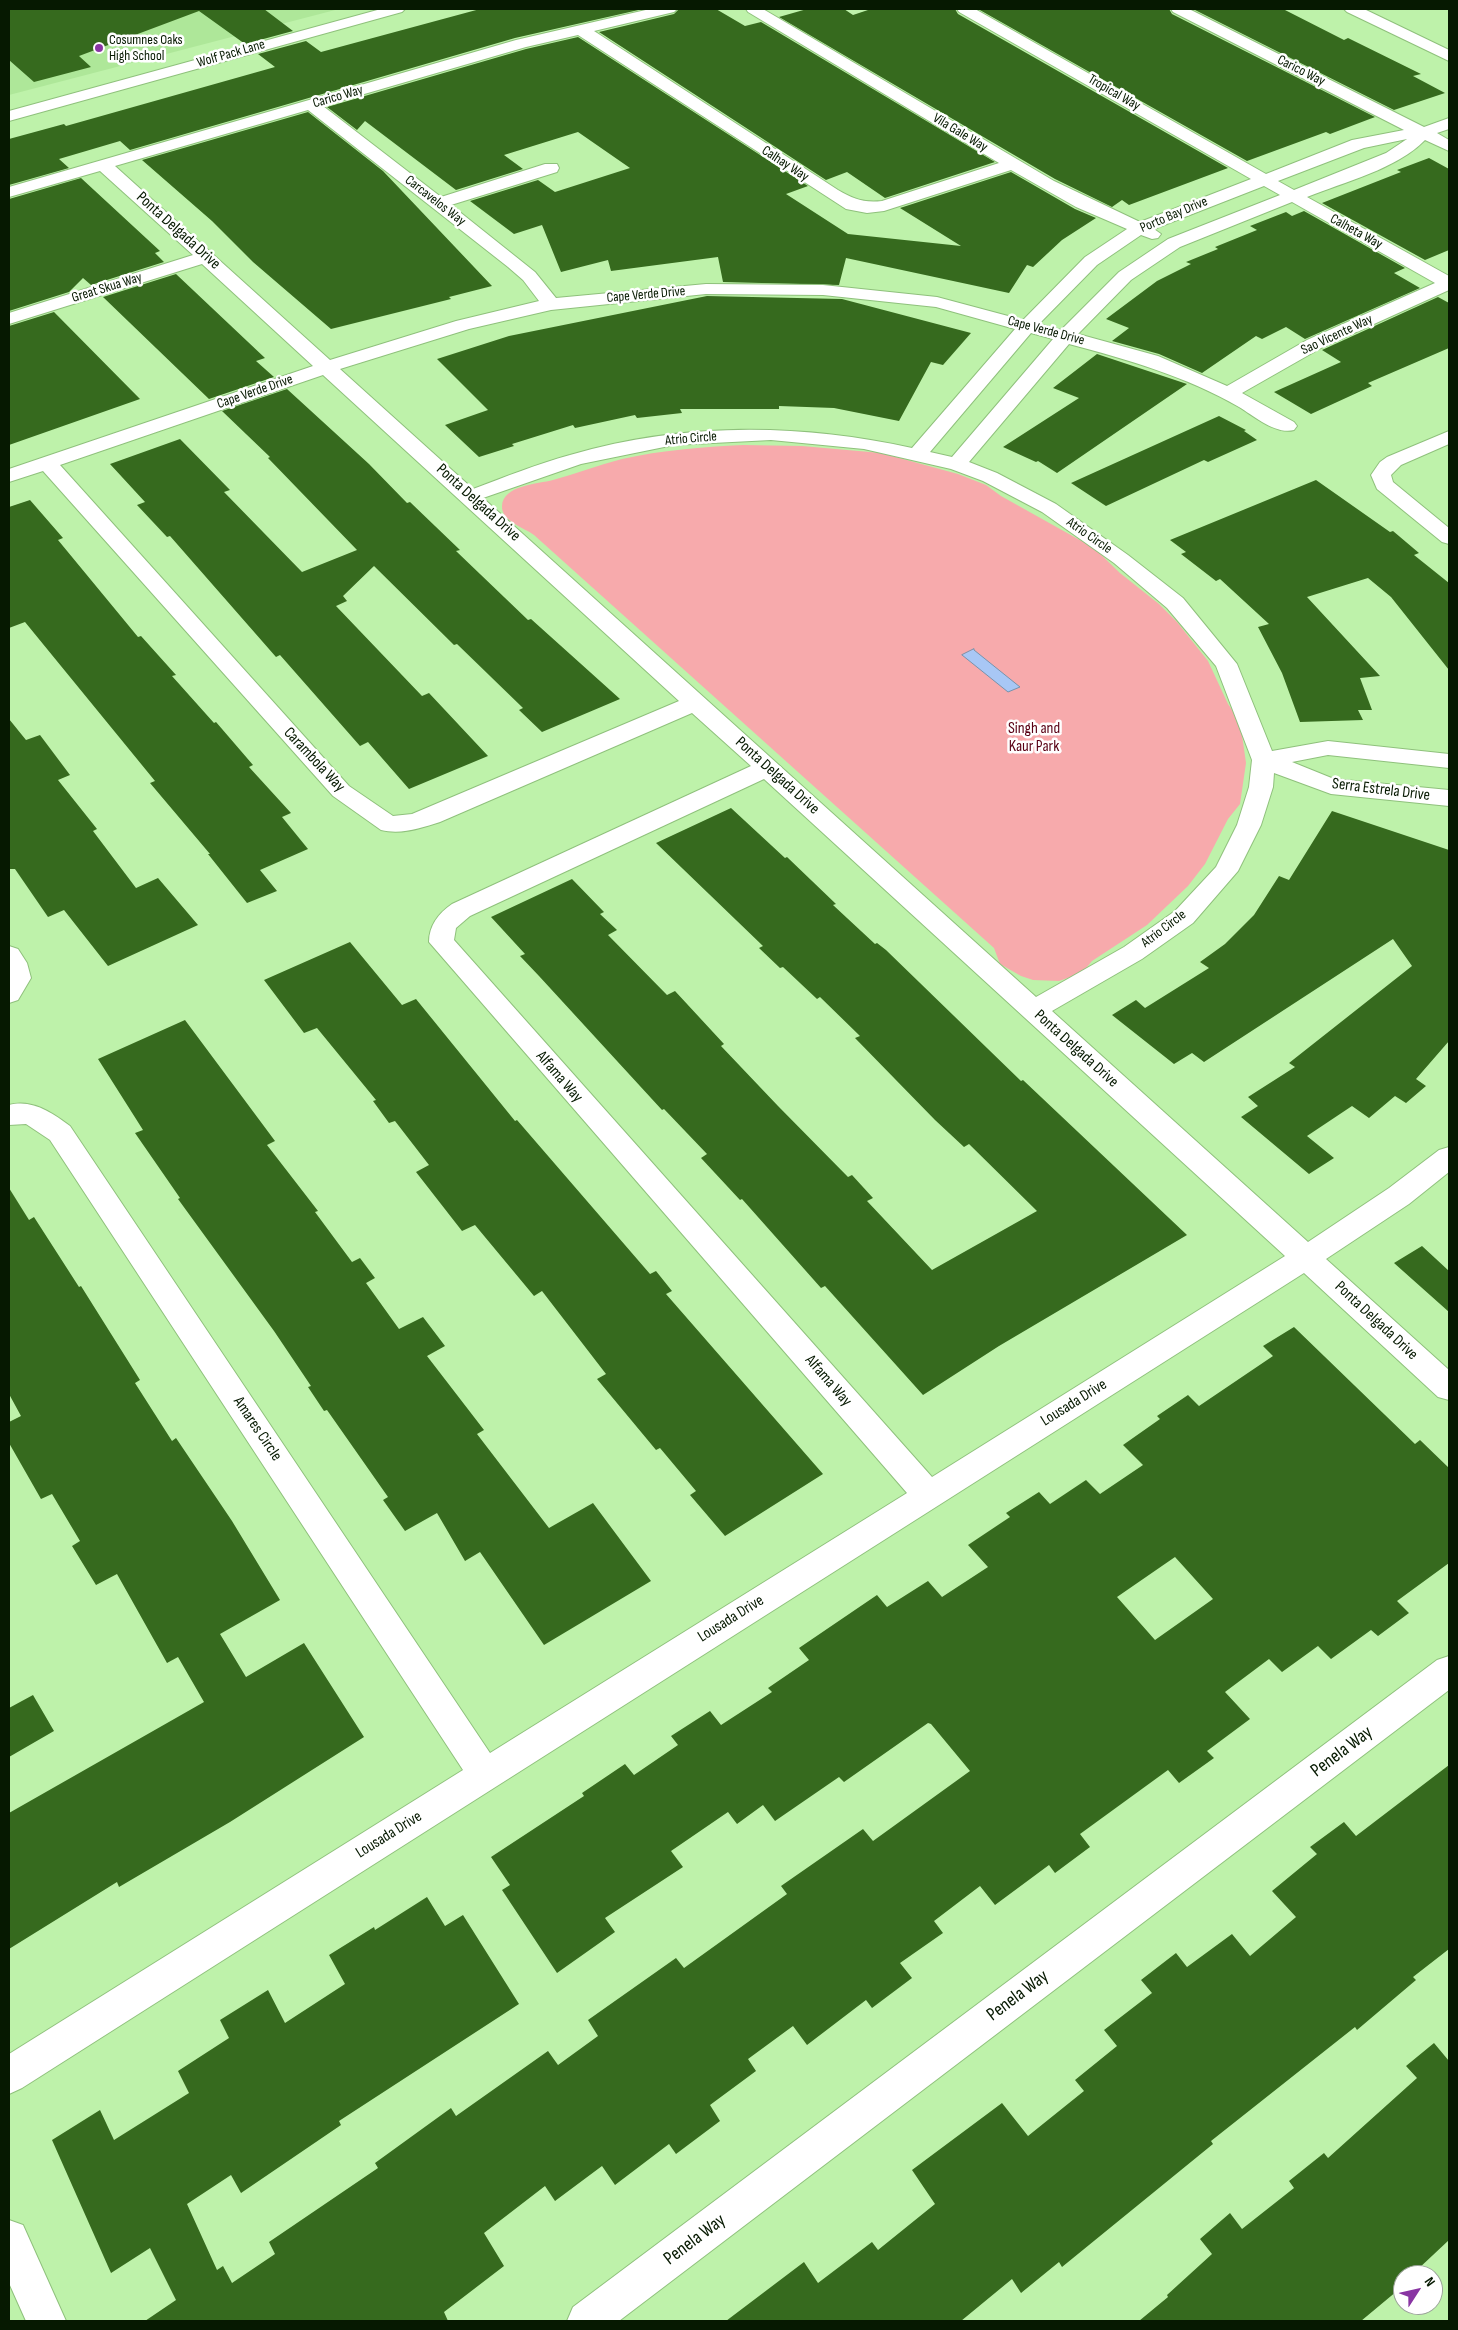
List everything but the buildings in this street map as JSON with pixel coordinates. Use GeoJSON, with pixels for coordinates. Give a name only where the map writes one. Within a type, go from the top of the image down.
{"type":"FeatureCollection","features":[{"type":"Feature","properties":{"kind":"street","name":"Wolf Pack Lane"},"geometry":{"type":"LineString","coordinates":[[9,107],[320,16],[360,9]]}},
{"type":"Feature","properties":{"kind":"street","name":"Wolf Pack Lane"},"geometry":{"type":"LineString","coordinates":[[9,116],[397,9]]}},
{"type":"Feature","properties":{"kind":"street","name":"Carico Way"},"geometry":{"type":"LineString","coordinates":[[9,192],[522,43],[669,9]]}},
{"type":"Feature","properties":{"kind":"street","name":"Vila Gale Way"},"geometry":{"type":"LineString","coordinates":[[753,9],[1012,164],[1082,203],[1174,243]]}},
{"type":"Feature","properties":{"kind":"street","name":"Tropical Way"},"geometry":{"type":"LineString","coordinates":[[964,9],[1133,103],[1263,180]]}},
{"type":"Feature","properties":{"kind":"street","name":"Carico Way"},"geometry":{"type":"LineString","coordinates":[[1178,9],[1424,133]]}},
{"type":"Feature","properties":{"kind":"street"},"geometry":{"type":"LineString","coordinates":[[1352,9],[1449,56]]}},
{"type":"Feature","properties":{"kind":"street","name":"Calhay Way"},"geometry":{"type":"LineString","coordinates":[[580,29],[832,194],[852,205],[868,208],[896,203],[1012,164]]}},
{"type":"Feature","properties":{"kind":"street","name":"Carcavelos Way"},"geometry":{"type":"LineString","coordinates":[[312,105],[529,276],[551,304]]}},
{"type":"Feature","properties":{"kind":"street","name":"Porto Bay Drive"},"geometry":{"type":"LineString","coordinates":[[918,454],[1028,325],[1090,261],[1140,228],[1358,144],[1390,136],[1424,133],[1449,123]]}},
{"type":"Feature","properties":{"kind":"street","name":"Porto Bay Drive"},"geometry":{"type":"LineString","coordinates":[[958,464],[1066,336],[1125,276],[1174,243],[1392,157],[1410,146],[1424,133]]}},
{"type":"Feature","properties":{"kind":"street"},"geometry":{"type":"LineString","coordinates":[[1424,133],[1449,146]]}},
{"type":"Feature","properties":{"kind":"street","name":"Ponta Delgada Drive"},"geometry":{"type":"LineString","coordinates":[[104,165],[1449,1388]]}},
{"type":"Feature","properties":{"kind":"street"},"geometry":{"type":"LineString","coordinates":[[438,204],[550,168]]}},
{"type":"Feature","properties":{"kind":"street","name":"Calheta Way"},"geometry":{"type":"LineString","coordinates":[[1263,180],[1449,283]]}},
{"type":"Feature","properties":{"kind":"street","name":"Great Skua Way"},"geometry":{"type":"LineString","coordinates":[[9,319],[206,257]]}},
{"type":"Feature","properties":{"kind":"street","name":"Sao Vicente Way"},"geometry":{"type":"LineString","coordinates":[[1228,394],[1314,344],[1449,283]]}},
{"type":"Feature","properties":{"kind":"street","name":"Cape Verde Drive"},"geometry":{"type":"LineString","coordinates":[[9,476],[328,367],[463,325],[551,304],[706,289],[823,290],[937,302],[1028,325],[1151,360],[1228,394],[1287,426]]}},
{"type":"Feature","properties":{"kind":"street","name":"Atrio Circle"},"geometry":{"type":"LineString","coordinates":[[470,496],[576,459],[674,439],[771,434],[864,443],[958,464],[990,477],[1049,508],[1121,559],[1175,603],[1226,664],[1264,760],[1261,787],[1249,824],[1226,870],[1190,910],[1133,953],[1034,1010]]}},
{"type":"Feature","properties":{"kind":"street"},"geometry":{"type":"LineString","coordinates":[[1449,437],[1394,461],[1387,466],[1381,475],[1384,485],[1449,538]]}},
{"type":"Feature","properties":{"kind":"street","name":"Carambola Way"},"geometry":{"type":"LineString","coordinates":[[47,463],[341,791],[389,824],[413,822],[432,816],[695,703]]}},
{"type":"Feature","properties":{"kind":"street"},"geometry":{"type":"LineString","coordinates":[[1264,760],[1328,748],[1449,761]]}},
{"type":"Feature","properties":{"kind":"street","name":"Serra Estrela Drive"},"geometry":{"type":"LineString","coordinates":[[1264,760],[1331,786],[1449,798]]}},
{"type":"Feature","properties":{"kind":"street","name":"Alfama Way"},"geometry":{"type":"LineString","coordinates":[[767,768],[453,914],[443,926],[442,942],[928,1495]]}},
{"type":"Feature","properties":{"kind":"street"},"geometry":{"type":"LineString","coordinates":[[9,955],[14,963],[18,978],[9,994]]}},
{"type":"Feature","properties":{"kind":"street","name":"Amares Circle"},"geometry":{"type":"LineString","coordinates":[[9,1115],[16,1112],[38,1116],[60,1133],[485,1774]]}},
{"type":"Feature","properties":{"kind":"street","name":"Lousada Drive"},"geometry":{"type":"LineString","coordinates":[[9,2075],[1307,1257],[1399,1196],[1449,1157]]}},
{"type":"Feature","properties":{"kind":"street","name":"Penela Way"},"geometry":{"type":"LineString","coordinates":[[587,2321],[1449,1671]]}},
{"type":"Feature","properties":{"kind":"street"},"geometry":{"type":"LineString","coordinates":[[9,2239],[46,2321]]}},
{"type":"Feature","properties":{"kind":"shaded area","name":"Cosumnes Oaks High School"},"geometry":{"type":"Polygon","coordinates":[[[9,9],[339,9],[9,95],[9,9]]]}},
{"type":"Feature","properties":{"kind":"green space","name":"Singh and Kaur Park"},"geometry":{"type":"Polygon","coordinates":[[[743,445],[802,446],[881,453],[958,474],[986,485],[1001,496],[1094,548],[1120,573],[1159,604],[1177,622],[1208,661],[1228,704],[1240,721],[1246,763],[1240,804],[1228,819],[1205,864],[1188,886],[1147,925],[1092,961],[1082,973],[1059,981],[1033,980],[1021,976],[1000,964],[994,948],[534,535],[509,520],[503,511],[504,499],[515,490],[531,484],[562,478],[613,461],[667,451],[743,445]]]}},
{"type":"Feature","properties":{"kind":"water"},"geometry":{"type":"Polygon","coordinates":[[[974,649],[1020,687],[1008,692],[962,655],[974,649]]]}},
{"type":"Feature","properties":{"kind":"place","name":"Cosumnes Oaks High School"},"geometry":{"type":"Point","coordinates":[99,48]}}]}
